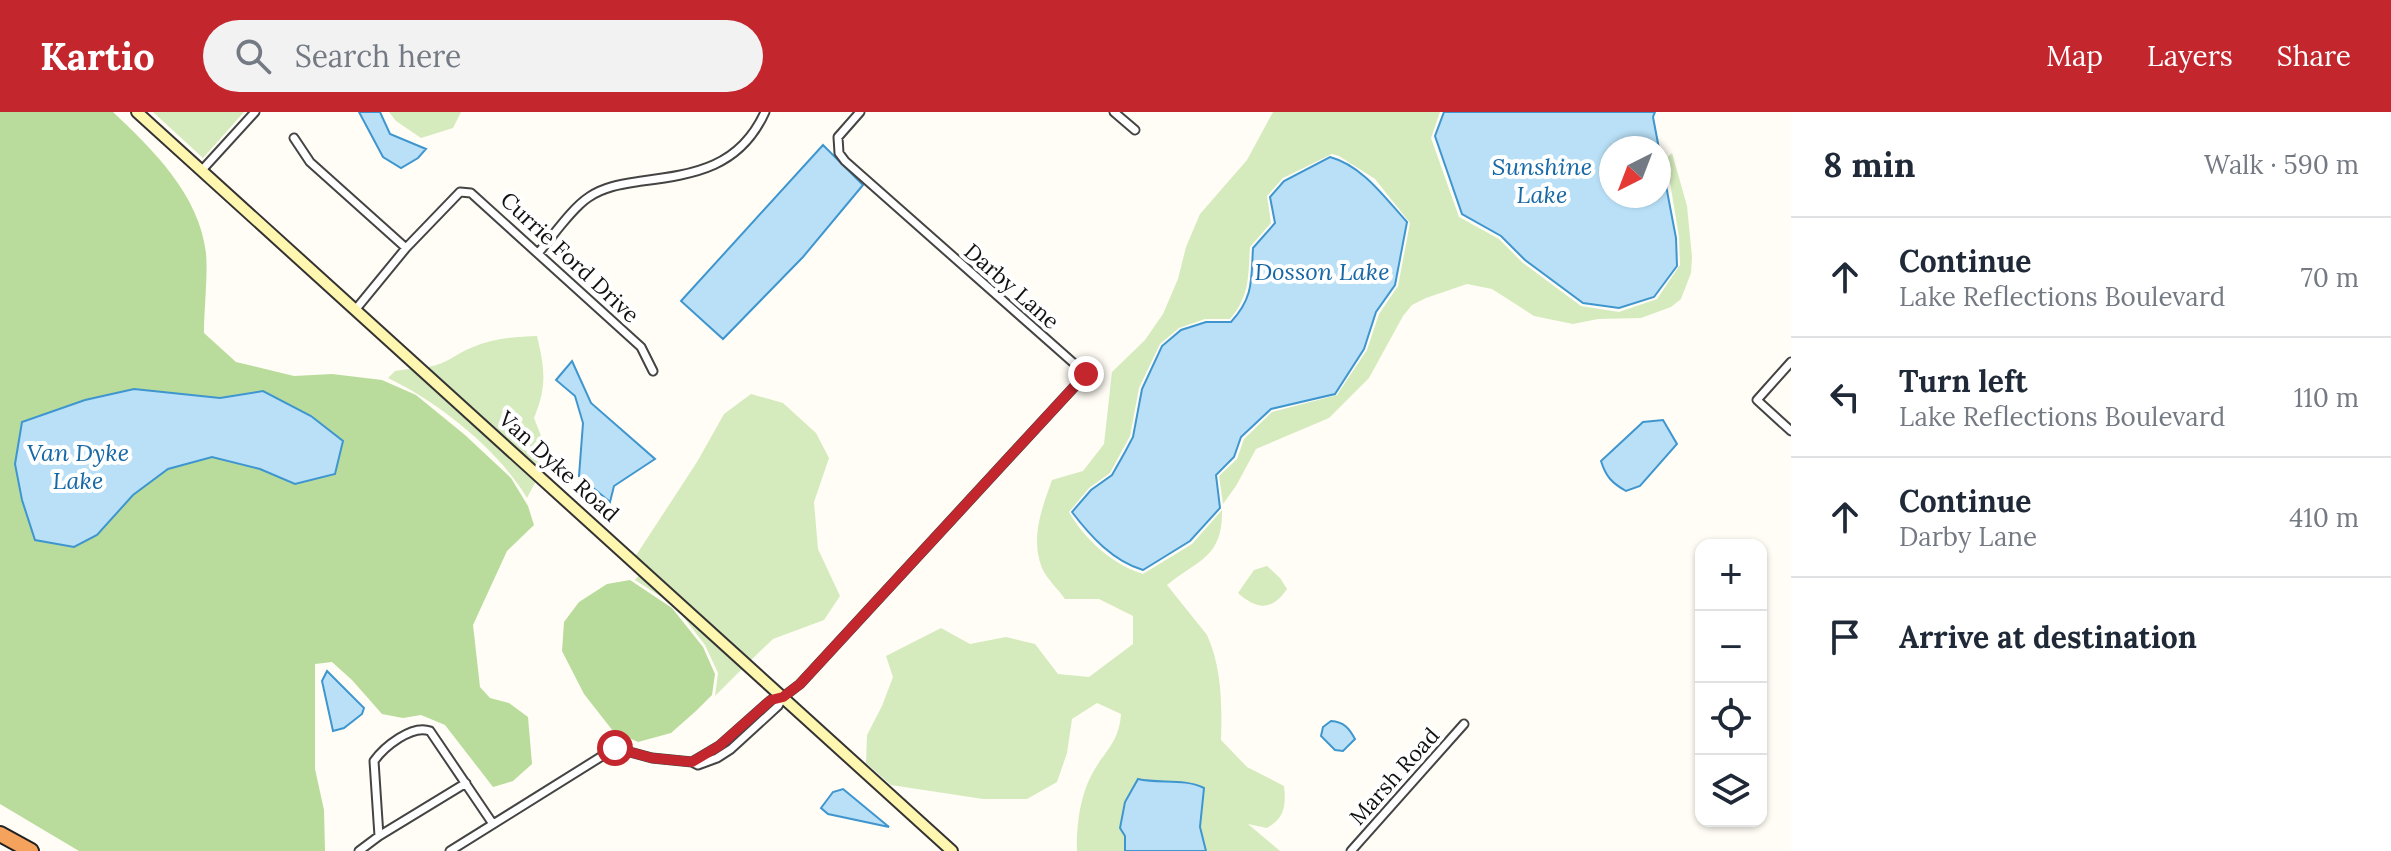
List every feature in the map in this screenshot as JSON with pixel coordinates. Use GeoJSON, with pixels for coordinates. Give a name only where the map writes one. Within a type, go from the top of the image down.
{"type":"FeatureCollection","features":[{"type":"Feature","properties":{"kind":"highway"},"geometry":{"type":"LineString","coordinates":[[0,834],[31,851]]}},
{"type":"Feature","properties":{"kind":"main road","name":"Van Dyke Road"},"geometry":{"type":"LineString","coordinates":[[137,112],[952,851]]}},
{"type":"Feature","properties":{"kind":"street"},"geometry":{"type":"LineString","coordinates":[[202,170],[255,112]]}},
{"type":"Feature","properties":{"kind":"street"},"geometry":{"type":"LineString","coordinates":[[539,252],[587,198],[613,185],[681,176],[718,165],[745,142],[765,112]]}},
{"type":"Feature","properties":{"kind":"street","name":"Darby Lane"},"geometry":{"type":"LineString","coordinates":[[783,697],[800,684],[840,642],[1086,374],[845,161],[839,153],[838,137],[860,112]]}},
{"type":"Feature","properties":{"kind":"street"},"geometry":{"type":"LineString","coordinates":[[1114,112],[1135,130]]}},
{"type":"Feature","properties":{"kind":"street"},"geometry":{"type":"LineString","coordinates":[[294,138],[310,162],[406,248]]}},
{"type":"Feature","properties":{"kind":"street","name":"Currie Ford Drive"},"geometry":{"type":"LineString","coordinates":[[356,309],[406,248],[460,192],[471,193],[641,347],[653,371]]}},
{"type":"Feature","properties":{"kind":"street"},"geometry":{"type":"LineString","coordinates":[[1791,362],[1757,400],[1791,431]]}},
{"type":"Feature","properties":{"kind":"street"},"geometry":{"type":"LineString","coordinates":[[450,851],[615,748],[652,758],[692,762],[719,746],[771,700],[783,697]]}},
{"type":"Feature","properties":{"kind":"street","name":"Marsh Road"},"geometry":{"type":"LineString","coordinates":[[1351,851],[1464,724]]}},
{"type":"Feature","properties":{"kind":"street"},"geometry":{"type":"LineString","coordinates":[[379,836],[374,761],[381,752],[414,730],[423,728],[430,731],[493,824]]}},
{"type":"Feature","properties":{"kind":"street"},"geometry":{"type":"LineString","coordinates":[[359,851],[466,783]]}},
{"type":"Feature","properties":{"kind":"green space"},"geometry":{"type":"Polygon","coordinates":[[[0,112],[113,112],[143,142],[172,175],[194,211],[206,253],[204,333],[236,362],[294,376],[332,374],[382,380],[416,395],[511,478],[528,506],[534,525],[507,551],[473,625],[480,687],[490,698],[509,703],[528,717],[532,764],[513,781],[493,787],[445,725],[421,715],[403,718],[382,714],[332,662],[315,664],[315,769],[324,810],[325,851],[79,851],[0,804],[0,112]]]}},
{"type":"Feature","properties":{"kind":"green space"},"geometry":{"type":"Polygon","coordinates":[[[153,112],[244,112],[203,158],[153,112]]]}},
{"type":"Feature","properties":{"kind":"green space"},"geometry":{"type":"Polygon","coordinates":[[[389,112],[461,112],[453,128],[421,138],[396,121],[389,112]]]}},
{"type":"Feature","properties":{"kind":"green space"},"geometry":{"type":"Polygon","coordinates":[[[1273,112],[1440,112],[1431,138],[1459,217],[1499,239],[1523,263],[1581,306],[1619,312],[1657,299],[1680,265],[1671,188],[1672,153],[1687,206],[1691,273],[1681,299],[1671,307],[1641,318],[1598,319],[1573,324],[1534,316],[1492,289],[1467,284],[1426,298],[1412,305],[1403,316],[1369,378],[1329,418],[1256,449],[1223,504],[1219,476],[1237,459],[1244,439],[1272,412],[1337,395],[1367,350],[1379,314],[1398,286],[1410,223],[1375,179],[1339,156],[1332,154],[1283,178],[1267,196],[1271,223],[1250,247],[1247,285],[1237,310],[1230,319],[1205,319],[1179,328],[1160,344],[1139,388],[1130,436],[1110,473],[1089,488],[1069,512],[1100,550],[1143,574],[1192,544],[1222,510],[1221,526],[1213,548],[1167,585],[1207,635],[1212,648],[1220,687],[1221,740],[1247,767],[1284,786],[1284,805],[1278,820],[1267,828],[1248,824],[1280,851],[1206,851],[1200,827],[1204,788],[1188,783],[1138,779],[1125,802],[1120,828],[1125,836],[1125,851],[1077,851],[1078,823],[1087,784],[1114,740],[1120,724],[1121,714],[1097,703],[1072,719],[1067,753],[1057,782],[1027,799],[983,799],[891,785],[866,763],[867,735],[893,677],[886,656],[941,628],[970,644],[1006,637],[1035,644],[1058,674],[1089,677],[1133,644],[1133,616],[1099,599],[1065,599],[1046,576],[1037,546],[1041,512],[1052,480],[1083,471],[1104,444],[1112,372],[1145,340],[1163,314],[1200,214],[1247,160],[1273,112]]]}},
{"type":"Feature","properties":{"kind":"green space"},"geometry":{"type":"Polygon","coordinates":[[[537,336],[543,378],[534,418],[543,441],[541,471],[426,367],[489,342],[537,336]]]}},
{"type":"Feature","properties":{"kind":"green space"},"geometry":{"type":"Polygon","coordinates":[[[415,368],[537,479],[527,498],[500,462],[465,429],[427,400],[388,378],[395,371],[415,368]]]}},
{"type":"Feature","properties":{"kind":"green space"},"geometry":{"type":"Polygon","coordinates":[[[751,394],[783,403],[816,433],[829,458],[814,502],[818,549],[840,596],[824,620],[773,639],[750,661],[635,557],[697,462],[724,414],[751,394]]]}},
{"type":"Feature","properties":{"kind":"green space"},"geometry":{"type":"Polygon","coordinates":[[[1267,566],[1287,589],[1276,601],[1264,606],[1252,603],[1238,593],[1254,570],[1267,566]]]}},
{"type":"Feature","properties":{"kind":"green space"},"geometry":{"type":"Polygon","coordinates":[[[641,573],[744,667],[715,696],[718,673],[705,645],[675,606],[635,580],[641,573]]]}},
{"type":"Feature","properties":{"kind":"green space"},"geometry":{"type":"Polygon","coordinates":[[[630,580],[672,608],[703,647],[715,674],[712,695],[696,711],[671,733],[638,742],[613,731],[584,694],[562,651],[564,622],[579,602],[607,584],[630,580]]]}},
{"type":"Feature","properties":{"kind":"water"},"geometry":{"type":"Polygon","coordinates":[[[359,112],[380,112],[390,134],[426,149],[401,168],[383,157],[359,112]]]}},
{"type":"Feature","properties":{"kind":"water","name":"Sunshine Lake"},"geometry":{"type":"Polygon","coordinates":[[[1444,112],[1655,112],[1657,136],[1599,136],[1599,208],[1670,208],[1677,266],[1654,297],[1619,308],[1583,303],[1525,260],[1501,236],[1462,214],[1435,136],[1444,112]]]}},
{"type":"Feature","properties":{"kind":"water"},"geometry":{"type":"Polygon","coordinates":[[[823,145],[863,185],[803,257],[723,339],[681,301],[823,145]]]}},
{"type":"Feature","properties":{"kind":"water","name":"Dosson Lake"},"geometry":{"type":"Polygon","coordinates":[[[1330,157],[1363,175],[1407,222],[1395,285],[1376,312],[1364,349],[1335,394],[1271,409],[1241,437],[1234,457],[1216,475],[1220,508],[1190,541],[1143,570],[1132,566],[1103,547],[1072,512],[1091,490],[1112,475],[1125,452],[1133,437],[1142,389],[1162,346],[1181,330],[1206,322],[1231,322],[1244,304],[1250,288],[1253,248],[1275,223],[1270,197],[1284,181],[1330,157]]]}},
{"type":"Feature","properties":{"kind":"water"},"geometry":{"type":"Polygon","coordinates":[[[572,361],[591,403],[655,459],[614,486],[610,502],[579,476],[583,423],[575,396],[556,380],[572,361]]]}},
{"type":"Feature","properties":{"kind":"water","name":"Van Dyke Lake"},"geometry":{"type":"Polygon","coordinates":[[[134,389],[220,398],[263,391],[311,416],[343,441],[335,474],[295,484],[260,469],[212,457],[168,469],[133,495],[97,535],[74,547],[35,540],[15,464],[22,422],[85,400],[134,389]]]}},
{"type":"Feature","properties":{"kind":"water"},"geometry":{"type":"Polygon","coordinates":[[[1663,420],[1677,444],[1640,486],[1626,491],[1610,479],[1601,461],[1643,422],[1663,420]]]}},
{"type":"Feature","properties":{"kind":"water"},"geometry":{"type":"Polygon","coordinates":[[[327,671],[364,708],[362,714],[344,728],[333,731],[322,681],[327,671]]]}},
{"type":"Feature","properties":{"kind":"water"},"geometry":{"type":"Polygon","coordinates":[[[1331,721],[1346,726],[1355,739],[1343,751],[1335,750],[1321,736],[1323,727],[1331,721]]]}},
{"type":"Feature","properties":{"kind":"water"},"geometry":{"type":"Polygon","coordinates":[[[1138,779],[1188,783],[1204,788],[1200,827],[1206,851],[1125,851],[1125,836],[1120,828],[1125,802],[1138,779]]]}},
{"type":"Feature","properties":{"kind":"water"},"geometry":{"type":"Polygon","coordinates":[[[843,789],[889,827],[828,814],[821,808],[833,792],[843,789]]]}},
{"type":"Feature","properties":{"kind":"route"},"geometry":{"type":"LineString","coordinates":[[615,748],[652,758],[692,762],[719,746],[771,700],[783,697],[800,684],[1086,374]]}}]}
